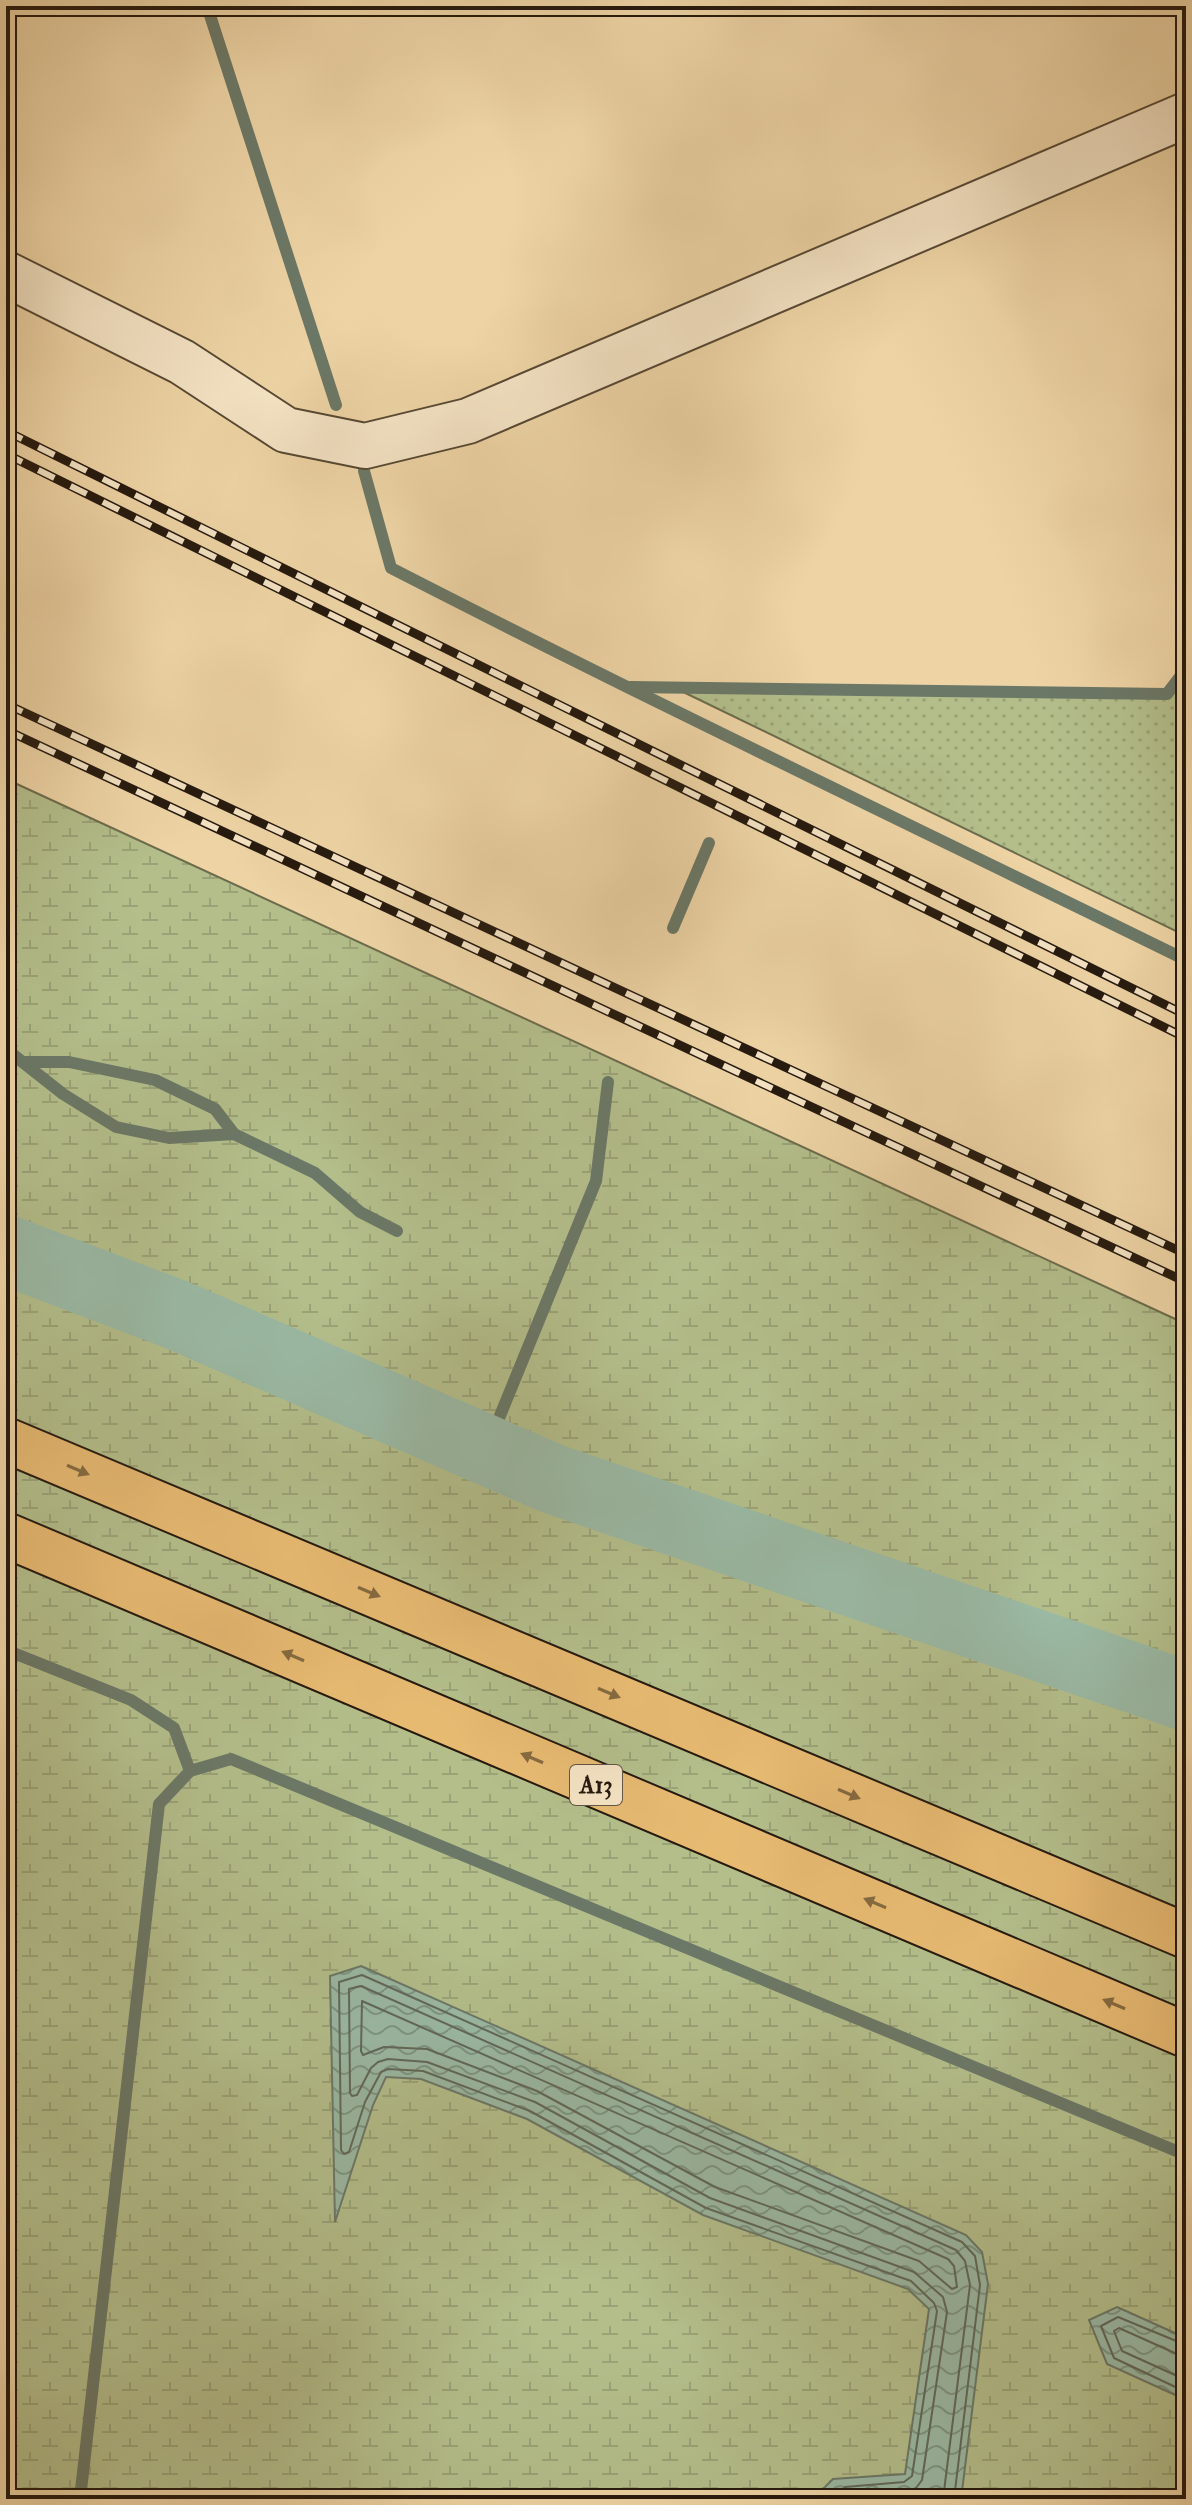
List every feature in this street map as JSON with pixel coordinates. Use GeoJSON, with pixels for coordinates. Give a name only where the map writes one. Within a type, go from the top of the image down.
{"type":"FeatureCollection","features":[{"type":"Feature","properties":{"kind":"highway"},"geometry":{"type":"LineString","coordinates":[[6,1440],[1186,1936]]}},
{"type":"Feature","properties":{"kind":"highway","name":"A13"},"geometry":{"type":"LineString","coordinates":[[6,1535],[1186,2035]]}},
{"type":"Feature","properties":{"kind":"lane"},"geometry":{"type":"LineString","coordinates":[[6,274],[182,362],[286,430],[365,446],[468,421],[1186,115]]}},
{"type":"Feature","properties":{"kind":"green space"},"geometry":{"type":"Polygon","coordinates":[[[1186,675],[1186,936],[675,688],[1167,694],[1186,675]]]}},
{"type":"Feature","properties":{"kind":"green space"},"geometry":{"type":"Polygon","coordinates":[[[6,779],[1186,1324],[1186,2499],[6,2499],[6,779]]]}},
{"type":"Feature","properties":{"kind":"water"},"geometry":{"type":"Polygon","coordinates":[[[361,1966],[966,2235],[982,2252],[988,2284],[961,2499],[842,2499],[823,2489],[833,2479],[905,2474],[929,2309],[908,2289],[703,2215],[527,2119],[421,2079],[386,2077],[373,2105],[335,2222],[330,1976],[361,1966]]]}},
{"type":"Feature","properties":{"kind":"water"},"geometry":{"type":"Polygon","coordinates":[[[1117,2307],[1186,2338],[1186,2400],[1107,2364],[1089,2320],[1117,2307]]]}},
{"type":"Feature","properties":{"kind":"waterway"},"geometry":{"type":"LineString","coordinates":[[207,6],[336,405]]}},
{"type":"Feature","properties":{"kind":"waterway"},"geometry":{"type":"LineString","coordinates":[[364,471],[391,568],[1186,960]]}},
{"type":"Feature","properties":{"kind":"waterway"},"geometry":{"type":"LineString","coordinates":[[630,687],[1167,694],[1186,669]]}},
{"type":"Feature","properties":{"kind":"waterway"},"geometry":{"type":"LineString","coordinates":[[673,928],[709,843]]}},
{"type":"Feature","properties":{"kind":"waterway"},"geometry":{"type":"LineString","coordinates":[[6,1049],[63,1094],[116,1127],[169,1138],[234,1134],[315,1173],[360,1212],[397,1231]]}},
{"type":"Feature","properties":{"kind":"waterway"},"geometry":{"type":"LineString","coordinates":[[23,1062],[69,1062],[155,1080],[215,1109],[234,1134]]}},
{"type":"Feature","properties":{"kind":"waterway"},"geometry":{"type":"LineString","coordinates":[[486,1450],[596,1181],[608,1082]]}},
{"type":"Feature","properties":{"kind":"waterway"},"geometry":{"type":"LineString","coordinates":[[6,1250],[177,1315],[553,1479],[1186,1696]]}},
{"type":"Feature","properties":{"kind":"waterway"},"geometry":{"type":"LineString","coordinates":[[6,1650],[131,1700],[174,1728],[190,1771],[159,1804],[80,2499]]}},
{"type":"Feature","properties":{"kind":"waterway"},"geometry":{"type":"LineString","coordinates":[[190,1771],[231,1759],[1186,2155]]}},
{"type":"Feature","properties":{"kind":"railway"},"geometry":{"type":"LineString","coordinates":[[6,431],[1186,1015]]}},
{"type":"Feature","properties":{"kind":"railway"},"geometry":{"type":"LineString","coordinates":[[6,454],[1186,1038]]}},
{"type":"Feature","properties":{"kind":"railway"},"geometry":{"type":"LineString","coordinates":[[6,704],[1186,1254]]}},
{"type":"Feature","properties":{"kind":"railway"},"geometry":{"type":"LineString","coordinates":[[6,730],[1186,1282]]}}]}
